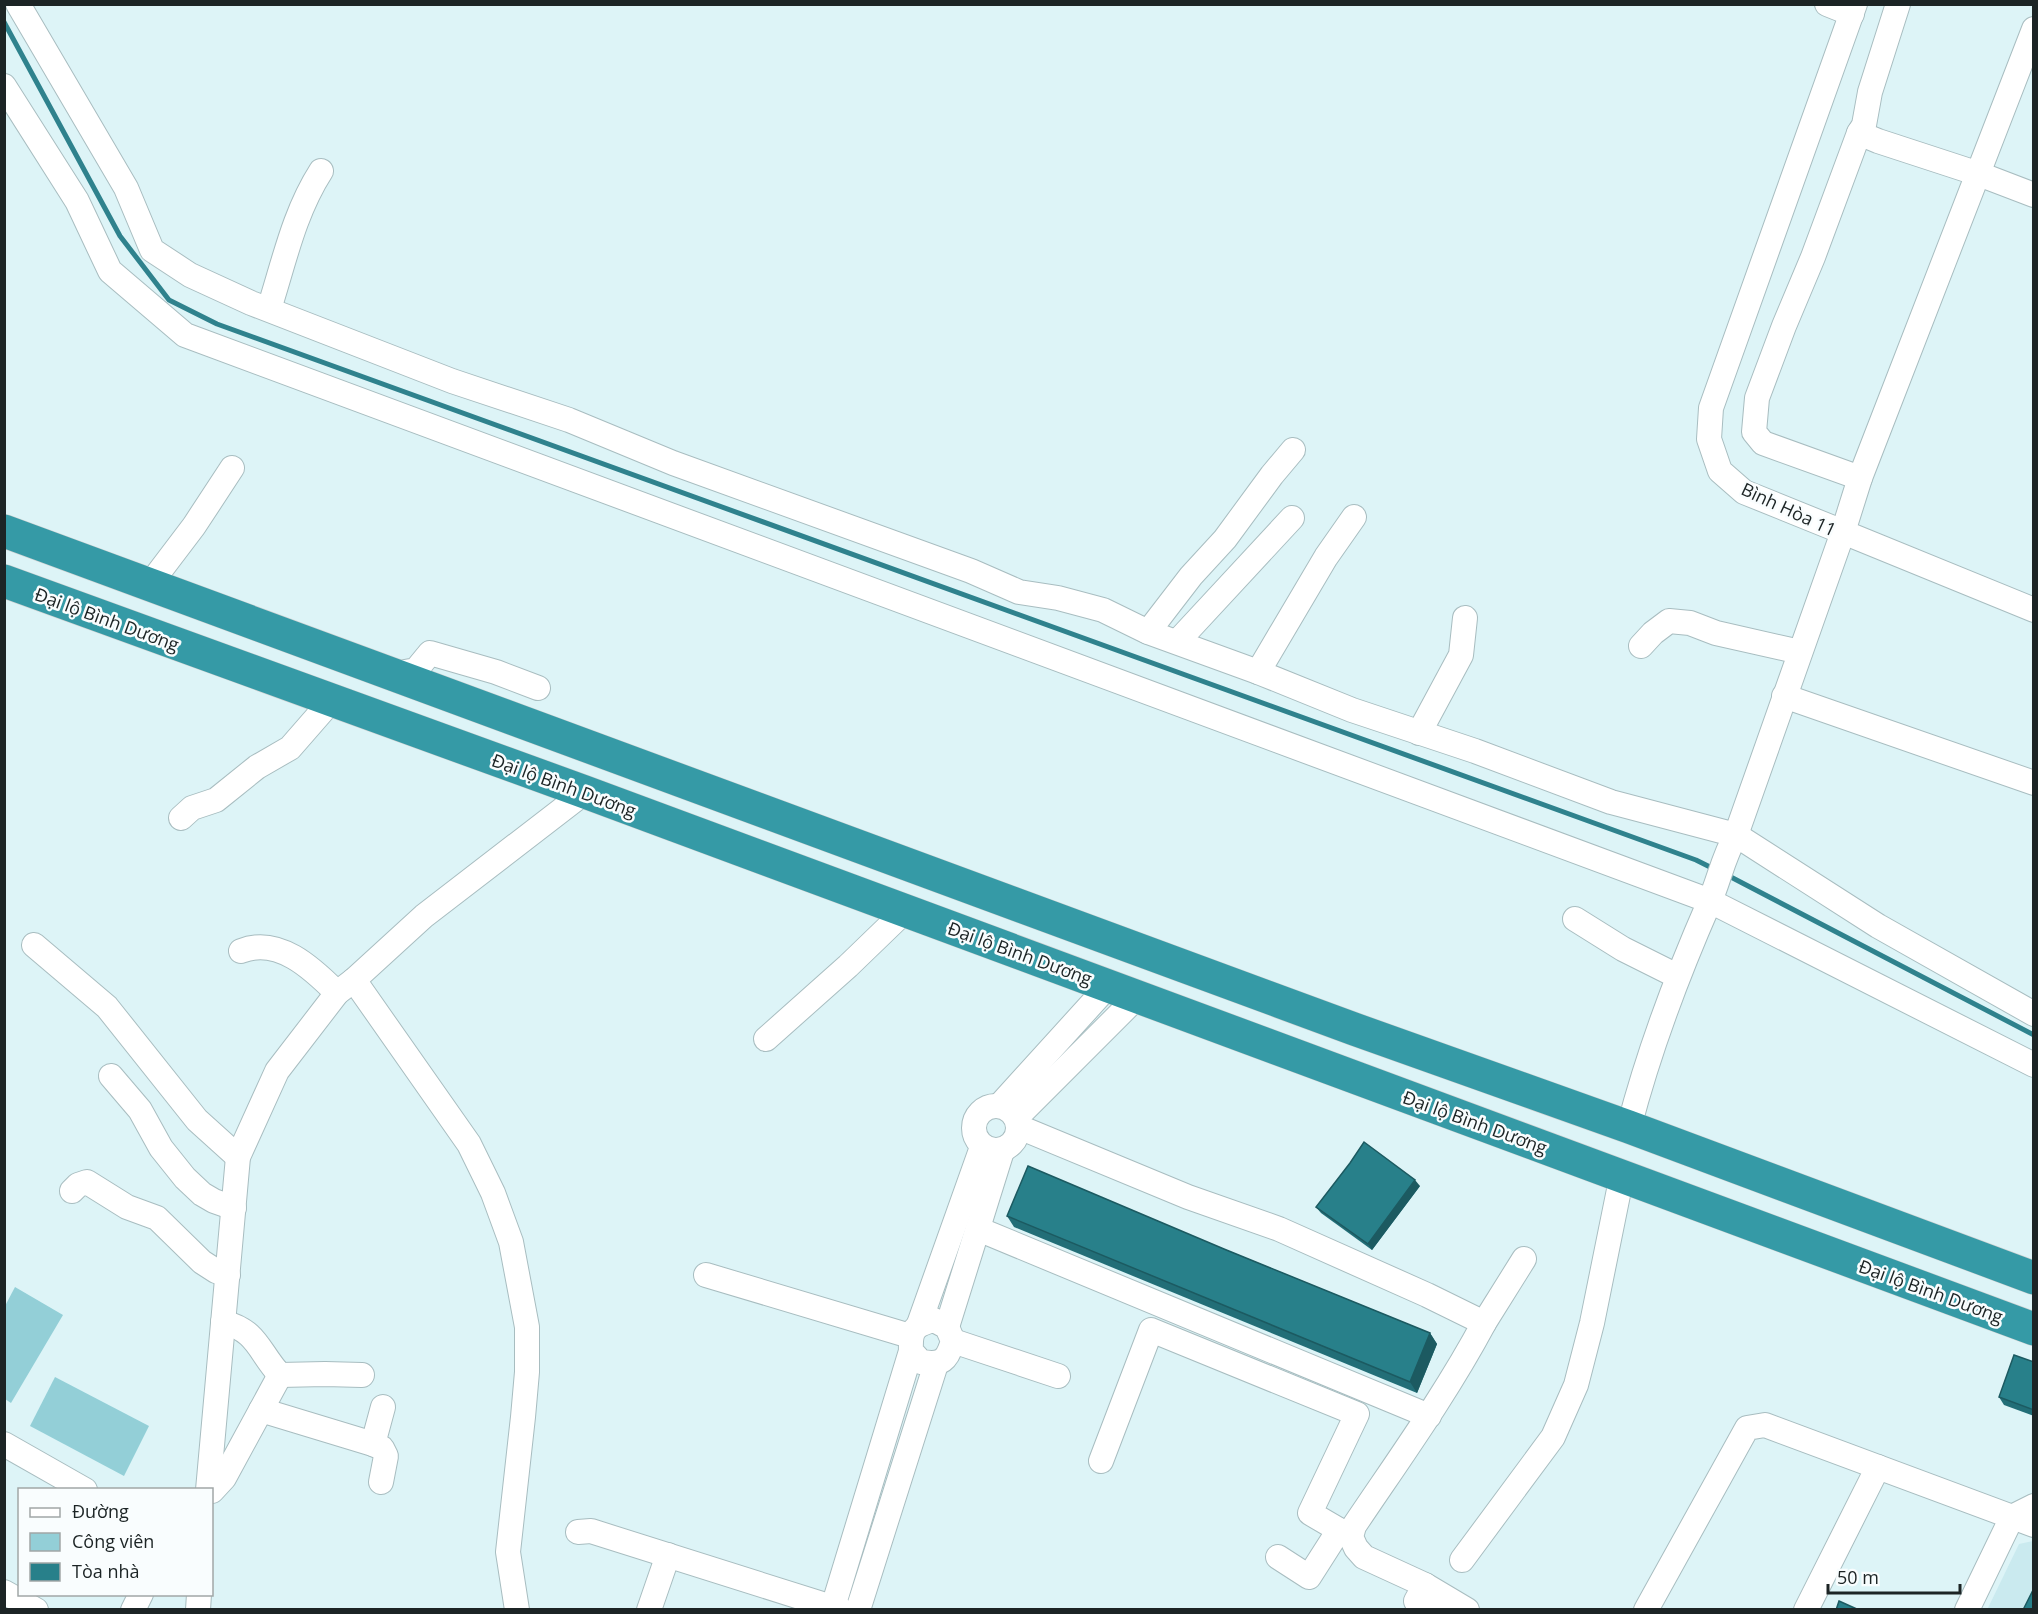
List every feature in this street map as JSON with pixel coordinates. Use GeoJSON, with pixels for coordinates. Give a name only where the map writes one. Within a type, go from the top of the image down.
{"type":"FeatureCollection","features":[{"type":"Feature","properties":{"kind":"highway"},"geometry":{"type":"LineString","coordinates":[[4,531],[1138,947],[1354,1029],[1629,1127],[2034,1278]]}},
{"type":"Feature","properties":{"kind":"highway","name":"Đại lộ Bình Dương"},"geometry":{"type":"LineString","coordinates":[[4,581],[585,792],[2034,1329]]}},
{"type":"Feature","properties":{"kind":"highway"},"geometry":{"type":"LineString","coordinates":[[1122,991],[1138,947]]}},
{"type":"Feature","properties":{"kind":"highway"},"geometry":{"type":"LineString","coordinates":[[1622,1175],[1629,1127]]}},
{"type":"Feature","properties":{"kind":"street"},"geometry":{"type":"LineString","coordinates":[[18,4],[126,188],[152,250],[190,275],[269,309],[452,381],[569,420],[672,463],[971,571],[1019,592],[1058,598],[1103,610],[1148,632],[1178,641],[1352,710],[1475,751],[1611,802],[1732,842],[2034,1014]]}},
{"type":"Feature","properties":{"kind":"street"},"geometry":{"type":"LineString","coordinates":[[1827,4],[1854,9]]}},
{"type":"Feature","properties":{"kind":"street"},"geometry":{"type":"LineString","coordinates":[[1860,478],[1763,443],[1754,432],[1754,420],[1757,398],[1864,125],[1870,92],[1898,4]]}},
{"type":"Feature","properties":{"kind":"street","name":"Bình Hòa 11"},"geometry":{"type":"LineString","coordinates":[[1629,1127],[1638,1090],[1677,976],[1710,901],[1843,532],[1744,492],[1720,471],[1709,439],[1711,408],[1854,9]]}},
{"type":"Feature","properties":{"kind":"street"},"geometry":{"type":"LineString","coordinates":[[2034,29],[1860,478],[1843,532],[2034,610]]}},
{"type":"Feature","properties":{"kind":"street"},"geometry":{"type":"LineString","coordinates":[[4,86],[77,201],[110,271],[185,335],[1710,901],[2034,1065]]}},
{"type":"Feature","properties":{"kind":"street"},"geometry":{"type":"LineString","coordinates":[[1859,133],[2034,195]]}},
{"type":"Feature","properties":{"kind":"street"},"geometry":{"type":"LineString","coordinates":[[269,309],[291,232],[309,188],[321,171]]}},
{"type":"Feature","properties":{"kind":"street"},"geometry":{"type":"LineString","coordinates":[[1148,632],[1191,576],[1225,539],[1293,450]]}},
{"type":"Feature","properties":{"kind":"street"},"geometry":{"type":"LineString","coordinates":[[150,584],[194,526],[231,468]]}},
{"type":"Feature","properties":{"kind":"street"},"geometry":{"type":"LineString","coordinates":[[1258,672],[1326,556],[1353,517]]}},
{"type":"Feature","properties":{"kind":"street"},"geometry":{"type":"LineString","coordinates":[[1178,641],[1292,518]]}},
{"type":"Feature","properties":{"kind":"street"},"geometry":{"type":"LineString","coordinates":[[1419,733],[1461,655],[1465,618]]}},
{"type":"Feature","properties":{"kind":"street"},"geometry":{"type":"LineString","coordinates":[[1641,646],[1669,621],[1690,623],[1716,633],[1800,652]]}},
{"type":"Feature","properties":{"kind":"street"},"geometry":{"type":"LineString","coordinates":[[394,674],[416,670],[430,653],[496,672],[538,688]]}},
{"type":"Feature","properties":{"kind":"street"},"geometry":{"type":"LineString","coordinates":[[1784,696],[2034,783]]}},
{"type":"Feature","properties":{"kind":"street"},"geometry":{"type":"LineString","coordinates":[[181,818],[192,808],[216,800],[257,766],[290,748],[331,701]]}},
{"type":"Feature","properties":{"kind":"street"},"geometry":{"type":"LineString","coordinates":[[210,1488],[238,1157],[278,1071],[345,987],[424,916],[585,792]]}},
{"type":"Feature","properties":{"kind":"street"},"geometry":{"type":"LineString","coordinates":[[766,1039],[848,966],[905,911]]}},
{"type":"Feature","properties":{"kind":"street"},"geometry":{"type":"LineString","coordinates":[[1575,919],[1623,949],[1677,976]]}},
{"type":"Feature","properties":{"kind":"street"},"geometry":{"type":"LineString","coordinates":[[34,945],[107,1007],[196,1120],[238,1157]]}},
{"type":"Feature","properties":{"kind":"street"},"geometry":{"type":"LineString","coordinates":[[241,951],[252,946],[278,950],[345,987],[469,1144],[493,1192],[511,1242],[527,1326],[527,1372],[508,1552],[517,1610]]}},
{"type":"Feature","properties":{"kind":"street"},"geometry":{"type":"LineString","coordinates":[[578,1532],[591,1531],[668,1555],[804,1604],[837,1608],[913,1337],[992,1149],[1014,1142],[1012,1116],[1122,991]]}},
{"type":"Feature","properties":{"kind":"street"},"geometry":{"type":"LineString","coordinates":[[111,1076],[140,1110],[161,1148],[185,1179],[202,1194],[234,1208]]}},
{"type":"Feature","properties":{"kind":"street"},"geometry":{"type":"LineString","coordinates":[[992,1149],[974,1137],[973,1124],[978,1113],[988,1106],[1188,1197],[1279,1229],[1484,1323]]}},
{"type":"Feature","properties":{"kind":"street"},"geometry":{"type":"LineString","coordinates":[[858,1610],[936,1364],[948,1356],[950,1334],[978,1229],[992,1149]]}},
{"type":"Feature","properties":{"kind":"street"},"geometry":{"type":"LineString","coordinates":[[1462,1560],[1553,1437],[1576,1384],[1592,1323],[1622,1175]]}},
{"type":"Feature","properties":{"kind":"street"},"geometry":{"type":"LineString","coordinates":[[72,1191],[78,1185],[87,1182],[127,1207],[157,1218],[202,1262],[228,1275]]}},
{"type":"Feature","properties":{"kind":"street"},"geometry":{"type":"LineString","coordinates":[[978,1229],[1429,1416]]}},
{"type":"Feature","properties":{"kind":"street"},"geometry":{"type":"LineString","coordinates":[[1278,1557],[1309,1577],[1353,1526],[1429,1416],[1524,1260]]}},
{"type":"Feature","properties":{"kind":"street"},"geometry":{"type":"LineString","coordinates":[[706,1275],[913,1337]]}},
{"type":"Feature","properties":{"kind":"street"},"geometry":{"type":"LineString","coordinates":[[913,1337],[934,1320],[950,1334],[1058,1376]]}},
{"type":"Feature","properties":{"kind":"street"},"geometry":{"type":"LineString","coordinates":[[223,1322],[239,1326],[250,1334],[280,1375]]}},
{"type":"Feature","properties":{"kind":"street"},"geometry":{"type":"LineString","coordinates":[[1101,1461],[1151,1330],[1357,1414],[1310,1513],[1345,1534],[1364,1557],[1425,1585],[1467,1610]]}},
{"type":"Feature","properties":{"kind":"street"},"geometry":{"type":"LineString","coordinates":[[913,1337],[921,1362],[936,1364]]}},
{"type":"Feature","properties":{"kind":"street"},"geometry":{"type":"LineString","coordinates":[[280,1375],[362,1375]]}},
{"type":"Feature","properties":{"kind":"street"},"geometry":{"type":"LineString","coordinates":[[212,1488],[224,1478],[280,1375]]}},
{"type":"Feature","properties":{"kind":"street"},"geometry":{"type":"LineString","coordinates":[[373,1444],[383,1407]]}},
{"type":"Feature","properties":{"kind":"street"},"geometry":{"type":"LineString","coordinates":[[261,1410],[382,1448],[386,1456],[381,1482]]}},
{"type":"Feature","properties":{"kind":"street"},"geometry":{"type":"LineString","coordinates":[[1646,1610],[1747,1428],[1765,1425],[2023,1521]]}},
{"type":"Feature","properties":{"kind":"street"},"geometry":{"type":"LineString","coordinates":[[4,1444],[81,1488]]}},
{"type":"Feature","properties":{"kind":"street"},"geometry":{"type":"LineString","coordinates":[[1806,1610],[1878,1467]]}},
{"type":"Feature","properties":{"kind":"street"},"geometry":{"type":"LineString","coordinates":[[1967,1610],[2034,1506]]}},
{"type":"Feature","properties":{"kind":"street"},"geometry":{"type":"LineString","coordinates":[[649,1610],[668,1555]]}},
{"type":"Feature","properties":{"kind":"street"},"geometry":{"type":"LineString","coordinates":[[1425,1585],[1416,1601],[1431,1610]]}},
{"type":"Feature","properties":{"kind":"street"},"geometry":{"type":"LineString","coordinates":[[4,1592],[36,1610]]}},
{"type":"Feature","properties":{"kind":"street"},"geometry":{"type":"LineString","coordinates":[[133,1610],[140,1596]]}},
{"type":"Feature","properties":{"kind":"shaded area"},"geometry":{"type":"Polygon","coordinates":[[[2033,1541],[2033,1609],[1987,1610],[2019,1544],[2033,1541]]]}},
{"type":"Feature","properties":{"kind":"green space"},"geometry":{"type":"Polygon","coordinates":[[[15,1287],[63,1315],[11,1403],[5,1399],[5,1306],[15,1287]]]}},
{"type":"Feature","properties":{"kind":"green space"},"geometry":{"type":"Polygon","coordinates":[[[55,1377],[149,1426],[124,1476],[30,1426],[55,1377]]]}},
{"type":"Feature","properties":{"kind":"building"},"geometry":{"type":"Polygon","coordinates":[[[1364,1142],[1415,1180],[1368,1244],[1316,1207],[1364,1142]]]}},
{"type":"Feature","properties":{"kind":"building"},"geometry":{"type":"Polygon","coordinates":[[[1028,1166],[1430,1333],[1410,1382],[1007,1216],[1028,1166]]]}},
{"type":"Feature","properties":{"kind":"building"},"geometry":{"type":"Polygon","coordinates":[[[2014,1355],[2034,1362],[2034,1410],[1999,1397],[2014,1355]]]}},
{"type":"Feature","properties":{"kind":"building"},"geometry":{"type":"Polygon","coordinates":[[[2034,1588],[2034,1610],[2023,1610],[2034,1588]]]}},
{"type":"Feature","properties":{"kind":"building"},"geometry":{"type":"Polygon","coordinates":[[[1839,1601],[1859,1610],[1836,1610],[1839,1601]]]}},
{"type":"Feature","properties":{"kind":"waterway"},"geometry":{"type":"LineString","coordinates":[[4,22],[120,236],[169,300],[217,324],[1696,860],[1716,870]]}},
{"type":"Feature","properties":{"kind":"waterway"},"geometry":{"type":"LineString","coordinates":[[1727,875],[2034,1035]]}}]}
